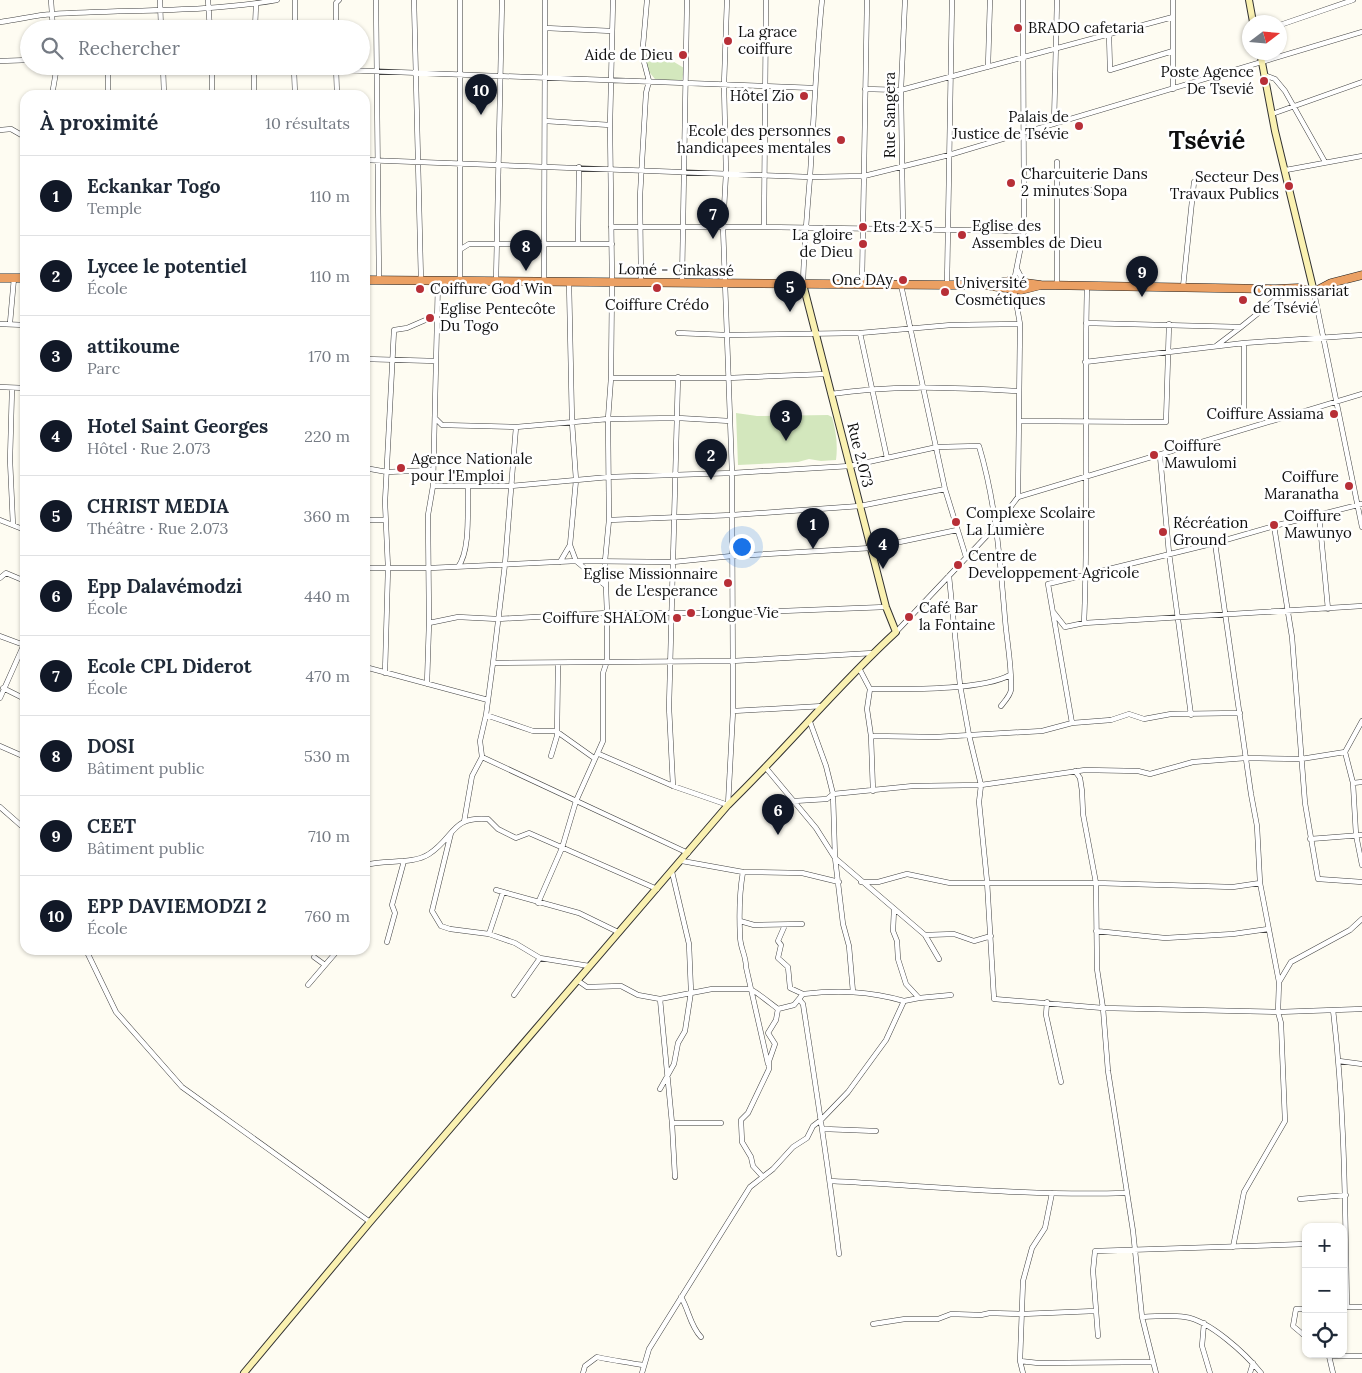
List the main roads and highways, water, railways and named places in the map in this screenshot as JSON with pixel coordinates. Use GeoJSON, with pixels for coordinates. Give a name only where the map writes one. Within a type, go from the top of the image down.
{"type":"FeatureCollection","features":[{"type":"Feature","properties":{"kind":"highway","name":"Lomé - Cinkassé"},"geometry":{"type":"LineString","coordinates":[[987,285],[1018,290],[1041,285],[1057,285],[1298,288],[1314,292],[1331,283],[1362,275]]}},
{"type":"Feature","properties":{"kind":"highway"},"geometry":{"type":"LineString","coordinates":[[0,278],[20,278]]}},
{"type":"Feature","properties":{"kind":"highway","name":"Lomé - Cinkassé"},"geometry":{"type":"LineString","coordinates":[[370,280],[496,283],[641,282],[725,285],[987,285],[1023,281],[1041,285]]}},
{"type":"Feature","properties":{"kind":"place","name":"BRADO cafetaria"},"geometry":{"type":"Point","coordinates":[1018,28]}},
{"type":"Feature","properties":{"kind":"place","name":"La grace coiffure"},"geometry":{"type":"Point","coordinates":[728,41]}},
{"type":"Feature","properties":{"kind":"place","name":"Aide de Dieu"},"geometry":{"type":"Point","coordinates":[683,55]}},
{"type":"Feature","properties":{"kind":"place","name":"Poste Agence De Tsevié"},"geometry":{"type":"Point","coordinates":[1264,81]}},
{"type":"Feature","properties":{"kind":"place","name":"Hôtel Zio"},"geometry":{"type":"Point","coordinates":[804,96]}},
{"type":"Feature","properties":{"kind":"place","name":"EPP DAVIEMODZI 2"},"geometry":{"type":"Point","coordinates":[481,115]}},
{"type":"Feature","properties":{"kind":"place","name":"Palais de Justice de Tsévie"},"geometry":{"type":"Point","coordinates":[1079,126]}},
{"type":"Feature","properties":{"kind":"place","name":"Ecole des personnes handicapees mentales"},"geometry":{"type":"Point","coordinates":[841,140]}},
{"type":"Feature","properties":{"kind":"place","name":"Charcuiterie Dans 2 minutes Sopa"},"geometry":{"type":"Point","coordinates":[1011,183]}},
{"type":"Feature","properties":{"kind":"place","name":"Secteur Des Travaux Publics"},"geometry":{"type":"Point","coordinates":[1289,186]}},
{"type":"Feature","properties":{"kind":"place","name":"Ets 2 X 5"},"geometry":{"type":"Point","coordinates":[863,227]}},
{"type":"Feature","properties":{"kind":"place","name":"Eglise des Assembles de Dieu"},"geometry":{"type":"Point","coordinates":[962,235]}},
{"type":"Feature","properties":{"kind":"place","name":"Ecole CPL Diderot"},"geometry":{"type":"Point","coordinates":[713,239]}},
{"type":"Feature","properties":{"kind":"place","name":"La gloire de Dieu"},"geometry":{"type":"Point","coordinates":[863,244]}},
{"type":"Feature","properties":{"kind":"place","name":"DOSI"},"geometry":{"type":"Point","coordinates":[526,271]}},
{"type":"Feature","properties":{"kind":"place","name":"One DAy"},"geometry":{"type":"Point","coordinates":[903,280]}},
{"type":"Feature","properties":{"kind":"place","name":"Coiffure Crédo"},"geometry":{"type":"Point","coordinates":[657,288]}},
{"type":"Feature","properties":{"kind":"place","name":"Coiffure God Win"},"geometry":{"type":"Point","coordinates":[420,289]}},
{"type":"Feature","properties":{"kind":"place","name":"Université Cosmétiques"},"geometry":{"type":"Point","coordinates":[945,292]}},
{"type":"Feature","properties":{"kind":"place","name":"CEET"},"geometry":{"type":"Point","coordinates":[1142,297]}},
{"type":"Feature","properties":{"kind":"place","name":"Commissariat de Tsévié"},"geometry":{"type":"Point","coordinates":[1243,300]}},
{"type":"Feature","properties":{"kind":"place","name":"CHRIST MEDIA"},"geometry":{"type":"Point","coordinates":[790,312]}},
{"type":"Feature","properties":{"kind":"place","name":"Eglise Pentecôte Du Togo"},"geometry":{"type":"Point","coordinates":[430,318]}},
{"type":"Feature","properties":{"kind":"place","name":"Coiffure Assiama"},"geometry":{"type":"Point","coordinates":[1334,414]}},
{"type":"Feature","properties":{"kind":"place","name":"attikoume"},"geometry":{"type":"Point","coordinates":[786,441]}},
{"type":"Feature","properties":{"kind":"place","name":"Coiffure Mawulomi"},"geometry":{"type":"Point","coordinates":[1154,455]}},
{"type":"Feature","properties":{"kind":"place","name":"Agence Nationale pour l'Emploi"},"geometry":{"type":"Point","coordinates":[401,468]}},
{"type":"Feature","properties":{"kind":"place","name":"Lycee le potentiel"},"geometry":{"type":"Point","coordinates":[711,480]}},
{"type":"Feature","properties":{"kind":"place","name":"Coiffure Maranatha"},"geometry":{"type":"Point","coordinates":[1349,486]}},
{"type":"Feature","properties":{"kind":"place","name":"Complexe Scolaire La Lumière"},"geometry":{"type":"Point","coordinates":[956,522]}},
{"type":"Feature","properties":{"kind":"place","name":"Coiffure Mawunyo"},"geometry":{"type":"Point","coordinates":[1274,525]}},
{"type":"Feature","properties":{"kind":"place","name":"Récréation Ground"},"geometry":{"type":"Point","coordinates":[1163,532]}},
{"type":"Feature","properties":{"kind":"place","name":"Eckankar Togo"},"geometry":{"type":"Point","coordinates":[813,549]}},
{"type":"Feature","properties":{"kind":"place","name":"Centre de Developpement Agricole"},"geometry":{"type":"Point","coordinates":[958,565]}},
{"type":"Feature","properties":{"kind":"place","name":"Hotel Saint Georges"},"geometry":{"type":"Point","coordinates":[883,569]}},
{"type":"Feature","properties":{"kind":"place","name":"Eglise Missionnaire de L'esperance"},"geometry":{"type":"Point","coordinates":[728,583]}},
{"type":"Feature","properties":{"kind":"place","name":"Longue Vie"},"geometry":{"type":"Point","coordinates":[691,613]}},
{"type":"Feature","properties":{"kind":"place","name":"Café Bar la Fontaine"},"geometry":{"type":"Point","coordinates":[909,617]}},
{"type":"Feature","properties":{"kind":"place","name":"Coiffure SHALOM"},"geometry":{"type":"Point","coordinates":[677,618]}},
{"type":"Feature","properties":{"kind":"place","name":"Epp Dalavémodzi"},"geometry":{"type":"Point","coordinates":[778,835]}},
{"type":"Feature","properties":{"kind":"district","name":"Tsévié"},"geometry":{"type":"Point","coordinates":[1207,140]}}]}
